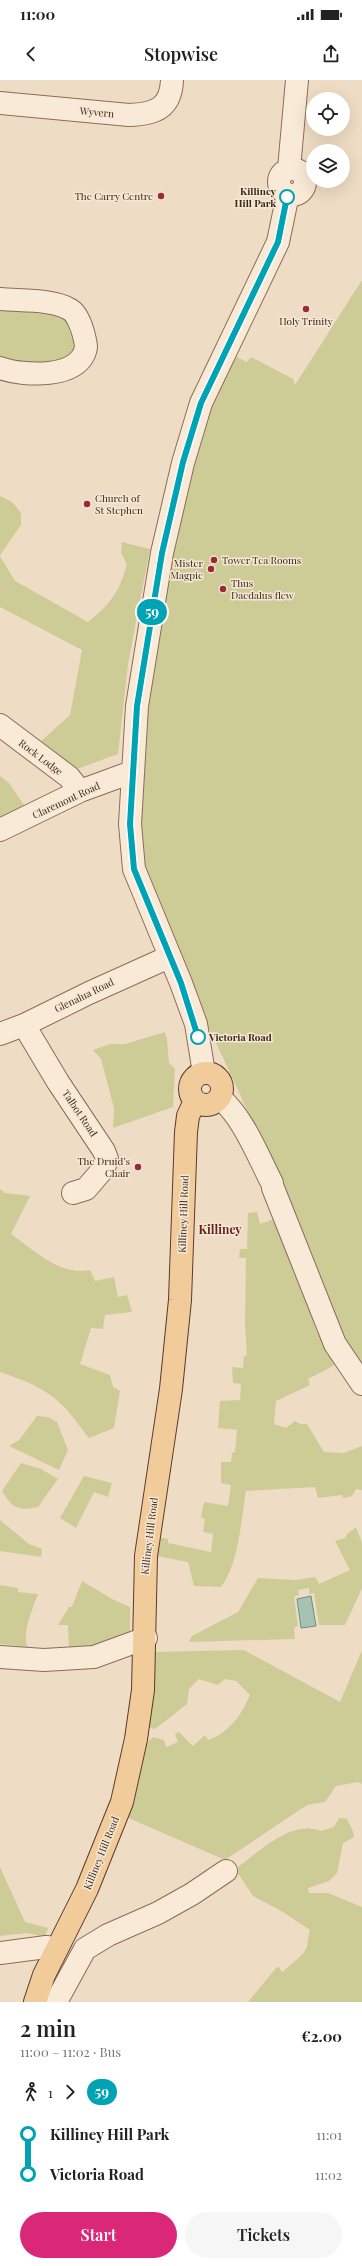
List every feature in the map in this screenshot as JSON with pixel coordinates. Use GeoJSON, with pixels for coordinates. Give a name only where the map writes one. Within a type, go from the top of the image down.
{"type":"FeatureCollection","features":[{"type":"Feature","properties":{"kind":"main road"},"geometry":{"type":"LineString","coordinates":[[204,1073],[210,1074],[219,1080],[222,1090],[220,1098],[211,1104],[206,1105],[195,1101],[190,1092],[190,1085],[195,1077],[204,1073]]}},
{"type":"Feature","properties":{"kind":"main road","name":"Killiney Hill Road"},"geometry":{"type":"LineString","coordinates":[[35,2002],[57,1948],[87,1889],[126,1789],[143,1690],[146,1638],[146,1556],[171,1389],[180,1300],[186,1132],[188,1116],[195,1101]]}},
{"type":"Feature","properties":{"kind":"street","name":"Wyvern"},"geometry":{"type":"LineString","coordinates":[[0,103],[129,115],[147,114],[160,110],[168,98],[172,80]]}},
{"type":"Feature","properties":{"kind":"street"},"geometry":{"type":"LineString","coordinates":[[204,1073],[196,1024],[134,869],[130,824],[137,706],[157,582],[183,462],[201,403],[278,242],[288,194],[280,188],[279,179],[282,173],[289,169],[296,80]]}},
{"type":"Feature","properties":{"kind":"street"},"geometry":{"type":"LineString","coordinates":[[0,299],[56,304],[71,309],[81,325],[86,346],[82,356],[74,364],[59,371],[42,374],[14,373],[0,368]]}},
{"type":"Feature","properties":{"kind":"street","name":"Rock Lodge"},"geometry":{"type":"LineString","coordinates":[[0,726],[69,777],[80,791]]}},
{"type":"Feature","properties":{"kind":"street","name":"Claremont Road"},"geometry":{"type":"LineString","coordinates":[[0,830],[80,791],[132,772]]}},
{"type":"Feature","properties":{"kind":"street","name":"Glenalua Road"},"geometry":{"type":"LineString","coordinates":[[0,1034],[24,1025],[89,992],[169,957]]}},
{"type":"Feature","properties":{"kind":"street","name":"Talbot Road"},"geometry":{"type":"LineString","coordinates":[[24,1025],[58,1082],[104,1151],[107,1159],[104,1168],[86,1190],[73,1192]]}},
{"type":"Feature","properties":{"kind":"street"},"geometry":{"type":"LineString","coordinates":[[220,1098],[228,1104],[254,1146],[272,1185],[335,1344],[362,1384]]}},
{"type":"Feature","properties":{"kind":"street"},"geometry":{"type":"LineString","coordinates":[[0,1657],[44,1660],[94,1657],[146,1638]]}},
{"type":"Feature","properties":{"kind":"street"},"geometry":{"type":"LineString","coordinates":[[56,2002],[85,1949],[108,1935],[165,1909],[226,1871]]}},
{"type":"Feature","properties":{"kind":"street"},"geometry":{"type":"LineString","coordinates":[[0,1952],[46,1947],[57,1948]]}},
{"type":"Feature","properties":{"kind":"shaded area"},"geometry":{"type":"Polygon","coordinates":[[[362,280],[362,1368],[343,1335],[238,1090],[195,998],[138,855],[143,716],[168,577],[210,398],[233,355],[247,362],[251,357],[293,379],[295,385],[362,280]]]}},
{"type":"Feature","properties":{"kind":"shaded area"},"geometry":{"type":"Polygon","coordinates":[[[0,309],[62,316],[80,339],[71,360],[41,367],[0,360],[0,309]]]}},
{"type":"Feature","properties":{"kind":"shaded area"},"geometry":{"type":"Polygon","coordinates":[[[0,496],[12,502],[21,513],[21,525],[0,555],[0,496]]]}},
{"type":"Feature","properties":{"kind":"shaded area"},"geometry":{"type":"Polygon","coordinates":[[[122,542],[150,549],[128,664],[118,754],[77,769],[40,742],[70,715],[82,650],[0,607],[0,556],[15,581],[88,622],[103,609],[117,591],[127,565],[121,552],[122,542]]]}},
{"type":"Feature","properties":{"kind":"shaded area"},"geometry":{"type":"Polygon","coordinates":[[[0,776],[9,783],[26,808],[0,819],[0,776]]]}},
{"type":"Feature","properties":{"kind":"shaded area"},"geometry":{"type":"Polygon","coordinates":[[[165,1032],[169,1063],[175,1069],[173,1107],[113,1128],[114,1108],[101,1059],[93,1050],[110,1044],[125,1044],[165,1032]]]}},
{"type":"Feature","properties":{"kind":"shaded area"},"geometry":{"type":"Polygon","coordinates":[[[0,1189],[5,1193],[30,1196],[11,1234],[48,1261],[58,1266],[79,1271],[90,1270],[95,1281],[114,1277],[118,1297],[127,1295],[132,1312],[105,1315],[103,1329],[91,1328],[80,1364],[110,1375],[113,1387],[120,1391],[114,1428],[89,1438],[67,1410],[49,1394],[42,1389],[0,1372],[0,1189]]]}},
{"type":"Feature","properties":{"kind":"shaded area"},"geometry":{"type":"Polygon","coordinates":[[[257,1212],[260,1224],[277,1218],[316,1330],[335,1365],[308,1379],[310,1385],[276,1401],[274,1424],[286,1428],[295,1421],[300,1424],[307,1424],[324,1452],[344,1453],[362,1446],[362,1490],[356,1489],[352,1496],[343,1498],[342,1495],[318,1498],[315,1487],[246,1491],[236,1554],[227,1577],[221,1587],[194,1586],[188,1562],[151,1555],[154,1536],[168,1539],[168,1543],[211,1552],[213,1534],[203,1532],[205,1519],[201,1518],[204,1502],[228,1506],[231,1485],[221,1483],[221,1462],[231,1462],[232,1453],[235,1452],[237,1430],[218,1428],[220,1401],[240,1400],[241,1384],[233,1383],[232,1367],[243,1368],[244,1356],[247,1355],[245,1324],[246,1258],[239,1258],[240,1249],[247,1249],[248,1213],[257,1212]]]}},
{"type":"Feature","properties":{"kind":"shaded area"},"geometry":{"type":"Polygon","coordinates":[[[37,1416],[48,1417],[57,1422],[68,1450],[59,1470],[9,1446],[19,1440],[37,1416]]]}},
{"type":"Feature","properties":{"kind":"shaded area"},"geometry":{"type":"Polygon","coordinates":[[[21,1463],[41,1469],[58,1479],[38,1507],[25,1509],[16,1507],[9,1502],[2,1491],[21,1463]]]}},
{"type":"Feature","properties":{"kind":"shaded area"},"geometry":{"type":"Polygon","coordinates":[[[84,1476],[112,1483],[108,1497],[94,1492],[76,1528],[60,1518],[84,1476]]]}},
{"type":"Feature","properties":{"kind":"shaded area"},"geometry":{"type":"Polygon","coordinates":[[[0,1520],[29,1544],[42,1549],[41,1557],[0,1551],[0,1520]]]}},
{"type":"Feature","properties":{"kind":"shaded area"},"geometry":{"type":"Polygon","coordinates":[[[356,1527],[362,1543],[362,1588],[345,1625],[319,1625],[314,1593],[309,1594],[309,1588],[298,1590],[299,1595],[294,1597],[298,1626],[294,1628],[295,1639],[189,1642],[192,1636],[238,1612],[258,1578],[296,1580],[315,1577],[319,1584],[350,1570],[335,1541],[345,1538],[347,1534],[356,1527]]]}},
{"type":"Feature","properties":{"kind":"shaded area"},"geometry":{"type":"Polygon","coordinates":[[[82,1581],[112,1599],[130,1607],[130,1633],[97,1647],[69,1650],[68,1625],[58,1625],[69,1607],[72,1607],[82,1581]]]}},
{"type":"Feature","properties":{"kind":"shaded area"},"geometry":{"type":"Polygon","coordinates":[[[0,1585],[18,1588],[18,1592],[38,1594],[27,1628],[26,1642],[28,1647],[0,1644],[0,1585]]]}},
{"type":"Feature","properties":{"kind":"shaded area"},"geometry":{"type":"Polygon","coordinates":[[[311,1596],[316,1626],[301,1628],[297,1599],[311,1596]]]}},
{"type":"Feature","properties":{"kind":"shaded area"},"geometry":{"type":"Polygon","coordinates":[[[244,1650],[340,1702],[362,1650],[362,1784],[358,1782],[336,1786],[325,1802],[307,1805],[225,1860],[124,1816],[142,1747],[153,1737],[164,1740],[166,1747],[178,1742],[175,1734],[179,1732],[193,1746],[205,1735],[208,1740],[216,1737],[228,1728],[239,1716],[250,1695],[236,1681],[225,1679],[218,1685],[199,1679],[189,1689],[187,1704],[155,1729],[142,1726],[152,1652],[244,1650]]]}},
{"type":"Feature","properties":{"kind":"shaded area"},"geometry":{"type":"Polygon","coordinates":[[[339,1818],[347,1819],[353,1831],[354,1837],[343,1843],[337,1873],[329,1881],[308,1888],[309,1893],[328,1893],[362,1907],[362,2002],[248,2002],[276,1968],[280,1967],[280,1970],[283,1972],[300,1957],[307,1946],[310,1930],[283,1912],[253,1896],[235,1869],[265,1846],[287,1833],[298,1829],[310,1828],[321,1831],[334,1827],[339,1818]]]}},
{"type":"Feature","properties":{"kind":"shaded area"},"geometry":{"type":"Polygon","coordinates":[[[0,1867],[25,1922],[48,1928],[45,1937],[27,1933],[0,1936],[0,1867]]]}},
{"type":"Feature","properties":{"kind":"bus line","name":"59"},"geometry":{"type":"LineString","coordinates":[[198,1037],[196,1024],[181,983],[134,869],[130,824],[137,706],[162,553],[183,462],[201,403],[278,242],[287,197]]}},
{"type":"Feature","properties":{"kind":"place","name":"The Carry Centre"},"geometry":{"type":"Point","coordinates":[161,196]}},
{"type":"Feature","properties":{"kind":"place","name":"Killiney Hill Park"},"geometry":{"type":"Point","coordinates":[287,197]}},
{"type":"Feature","properties":{"kind":"place","name":"Holy Trinity"},"geometry":{"type":"Point","coordinates":[306,309]}},
{"type":"Feature","properties":{"kind":"place","name":"Church of St Stephen"},"geometry":{"type":"Point","coordinates":[87,504]}},
{"type":"Feature","properties":{"kind":"place","name":"Tower Tea Rooms"},"geometry":{"type":"Point","coordinates":[214,560]}},
{"type":"Feature","properties":{"kind":"place","name":"Mister Magpie"},"geometry":{"type":"Point","coordinates":[211,569]}},
{"type":"Feature","properties":{"kind":"place","name":"Thus Daedalus flew"},"geometry":{"type":"Point","coordinates":[223,589]}},
{"type":"Feature","properties":{"kind":"place","name":"Victoria Road"},"geometry":{"type":"Point","coordinates":[198,1037]}},
{"type":"Feature","properties":{"kind":"place","name":"The Druid’s Chair"},"geometry":{"type":"Point","coordinates":[138,1167]}},
{"type":"Feature","properties":{"kind":"district","name":"Killiney"},"geometry":{"type":"Point","coordinates":[220,1229]}}]}
